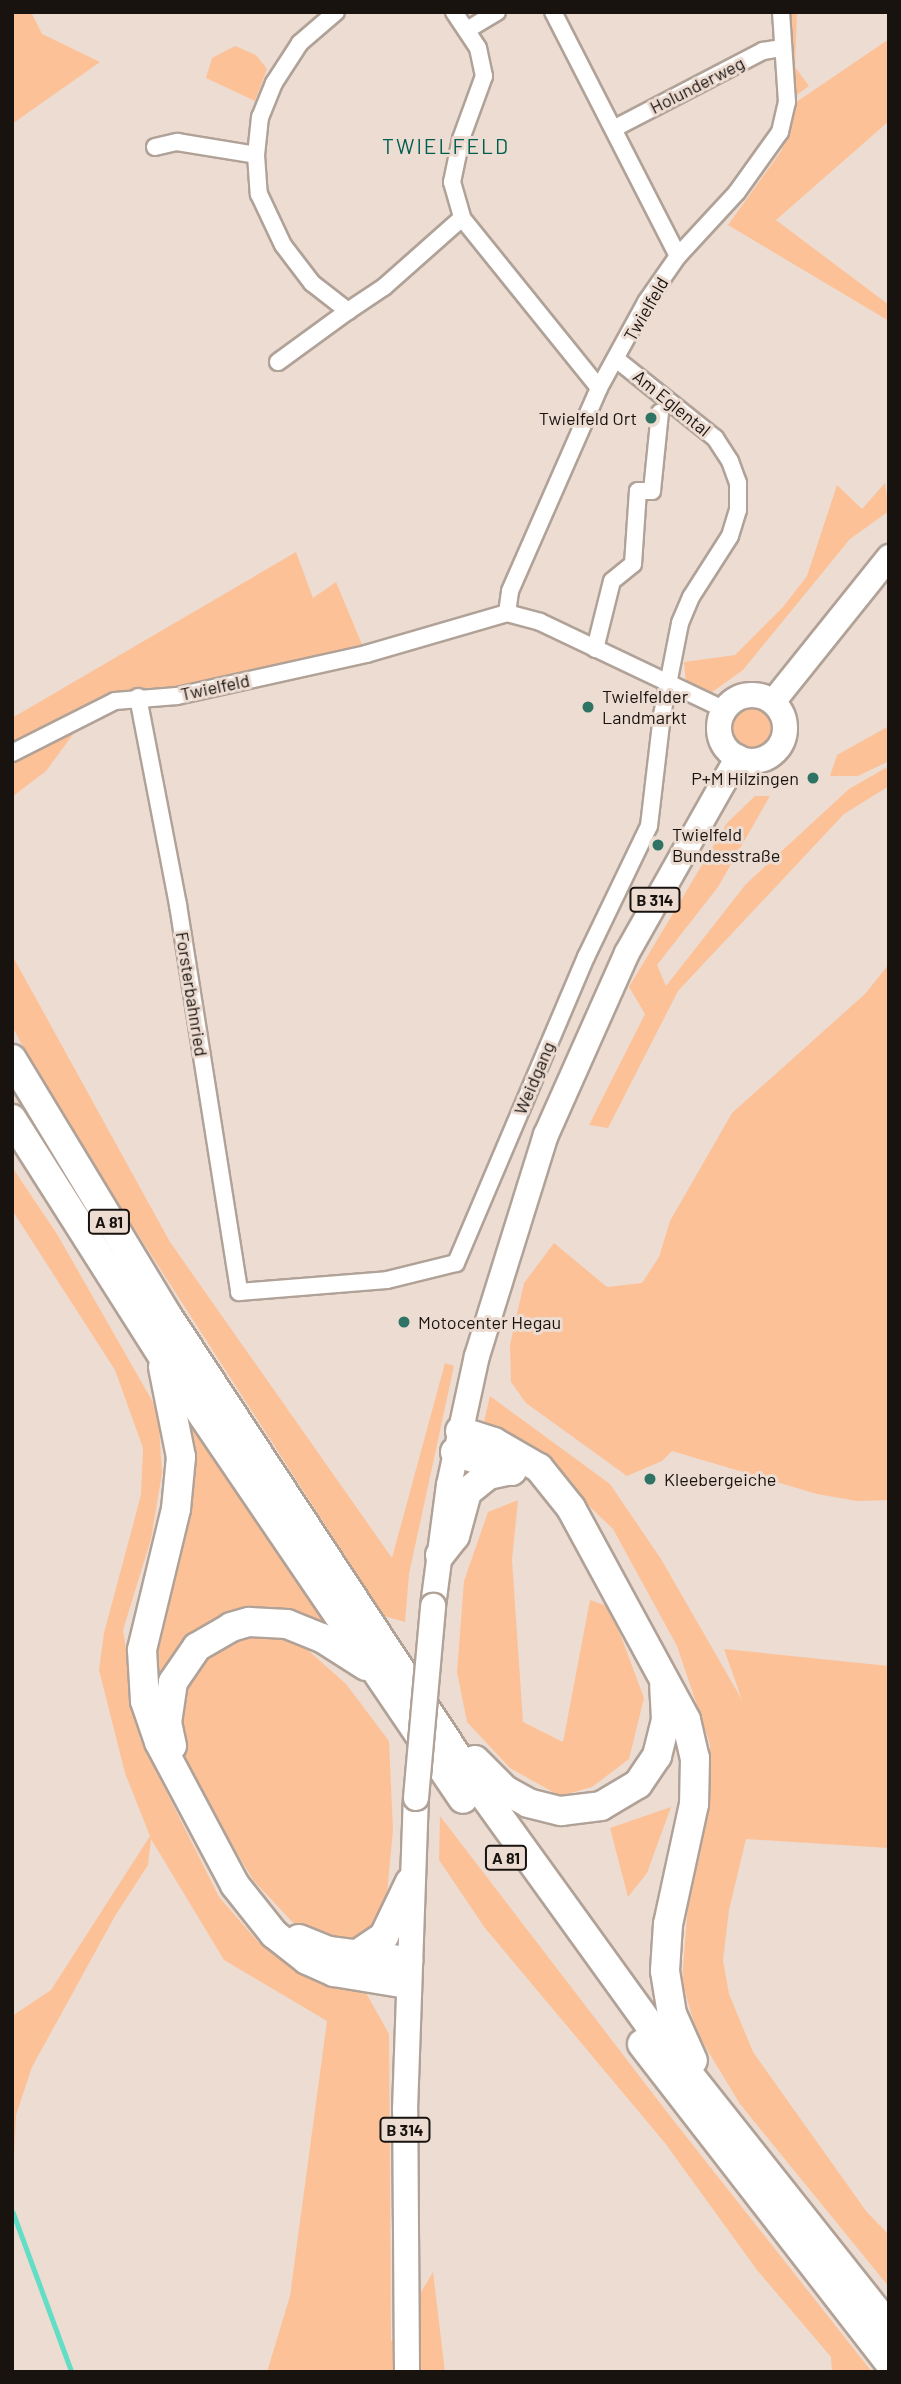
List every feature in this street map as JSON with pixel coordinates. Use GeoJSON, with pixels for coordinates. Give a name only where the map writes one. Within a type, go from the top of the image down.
{"type":"FeatureCollection","features":[{"type":"Feature","properties":{"kind":"highway","name":"A 81"},"geometry":{"type":"LineString","coordinates":[[12,1059],[174,1326],[440,1730],[594,1951],[889,2327]]}},
{"type":"Feature","properties":{"kind":"highway","name":"A 81"},"geometry":{"type":"LineString","coordinates":[[12,1119],[163,1357],[372,1669],[634,2035],[889,2362]]}},
{"type":"Feature","properties":{"kind":"highway"},"geometry":{"type":"LineString","coordinates":[[163,1357],[164,1384],[175,1412],[180,1457],[176,1509],[142,1650],[145,1701],[159,1742],[235,1885],[274,1934],[307,1960],[334,1972],[407,1973]]}},
{"type":"Feature","properties":{"kind":"highway"},"geometry":{"type":"LineString","coordinates":[[457,1441],[512,1470],[553,1487]]}},
{"type":"Feature","properties":{"kind":"highway"},"geometry":{"type":"LineString","coordinates":[[457,1441],[527,1460],[553,1487],[590,1537],[686,1720],[696,1780],[668,1924],[666,1992],[700,2087]]}},
{"type":"Feature","properties":{"kind":"highway"},"geometry":{"type":"LineString","coordinates":[[440,1555],[455,1536],[467,1492],[488,1475],[512,1470]]}},
{"type":"Feature","properties":{"kind":"highway"},"geometry":{"type":"LineString","coordinates":[[372,1669],[303,1629],[249,1622],[214,1634],[197,1647],[173,1682],[168,1712],[170,1739],[181,1770],[226,1853],[260,1902],[299,1939],[314,1947],[356,1955],[407,1973]]}},
{"type":"Feature","properties":{"kind":"highway"},"geometry":{"type":"LineString","coordinates":[[440,1730],[458,1736],[488,1776],[517,1797],[543,1808],[588,1809],[627,1792],[653,1764],[666,1720],[663,1679]]}},
{"type":"Feature","properties":{"kind":"highway"},"geometry":{"type":"LineString","coordinates":[[356,1955],[384,1936],[410,1882]]}},
{"type":"Feature","properties":{"kind":"main road"},"geometry":{"type":"LineString","coordinates":[[773,702],[889,557]]}},
{"type":"Feature","properties":{"kind":"main road"},"geometry":{"type":"LineString","coordinates":[[747,696],[773,702],[785,729],[779,748],[764,759],[738,758],[721,737],[725,710],[747,696]]}},
{"type":"Feature","properties":{"kind":"main road","name":"B 314"},"geometry":{"type":"LineString","coordinates":[[407,2372],[407,1973],[410,1882],[433,1606],[457,1441],[514,1229],[582,1048],[655,900],[738,758]]}},
{"type":"Feature","properties":{"kind":"street"},"geometry":{"type":"LineString","coordinates":[[336,12],[300,43],[274,83],[260,117],[256,155],[260,194],[282,245],[312,283],[348,311]]}},
{"type":"Feature","properties":{"kind":"street"},"geometry":{"type":"LineString","coordinates":[[454,12],[478,48],[484,76],[461,139],[452,182],[462,218],[599,388]]}},
{"type":"Feature","properties":{"kind":"street"},"geometry":{"type":"LineString","coordinates":[[467,30],[497,12]]}},
{"type":"Feature","properties":{"kind":"street"},"geometry":{"type":"LineString","coordinates":[[553,12],[615,128],[678,256]]}},
{"type":"Feature","properties":{"kind":"street","name":"Twielfeld"},"geometry":{"type":"LineString","coordinates":[[12,753],[91,710],[138,697],[177,696],[366,654],[507,613],[510,591],[599,388],[678,256],[737,192],[780,132],[787,102],[781,48],[781,12]]}},
{"type":"Feature","properties":{"kind":"street","name":"Holunderweg"},"geometry":{"type":"LineString","coordinates":[[615,128],[762,51],[781,48]]}},
{"type":"Feature","properties":{"kind":"street"},"geometry":{"type":"LineString","coordinates":[[155,147],[177,142],[256,155]]}},
{"type":"Feature","properties":{"kind":"street"},"geometry":{"type":"LineString","coordinates":[[278,362],[384,287],[462,218]]}},
{"type":"Feature","properties":{"kind":"street","name":"Am Eglental"},"geometry":{"type":"LineString","coordinates":[[616,359],[715,438],[730,461],[738,484],[738,510],[730,536],[691,597],[668,685]]}},
{"type":"Feature","properties":{"kind":"street"},"geometry":{"type":"LineString","coordinates":[[595,649],[612,581],[632,564],[638,491],[652,491],[660,412]]}},
{"type":"Feature","properties":{"kind":"street"},"geometry":{"type":"LineString","coordinates":[[507,613],[540,622],[725,710]]}},
{"type":"Feature","properties":{"kind":"street","name":"Weidgang"},"geometry":{"type":"LineString","coordinates":[[239,1292],[387,1280],[456,1263],[586,957],[649,827],[668,685]]}},
{"type":"Feature","properties":{"kind":"street","name":"Forsterbahnried"},"geometry":{"type":"LineString","coordinates":[[138,697],[178,905],[239,1292]]}},
{"type":"Feature","properties":{"kind":"shaded area"},"geometry":{"type":"Polygon","coordinates":[[[12,12],[31,12],[42,34],[100,62],[12,124],[12,12]]]}},
{"type":"Feature","properties":{"kind":"shaded area"},"geometry":{"type":"Polygon","coordinates":[[[781,12],[797,12],[795,67],[809,86],[787,102],[781,12]]]}},
{"type":"Feature","properties":{"kind":"shaded area"},"geometry":{"type":"Polygon","coordinates":[[[889,39],[889,121],[776,220],[889,305],[889,321],[728,225],[782,150],[792,105],[889,39]]]}},
{"type":"Feature","properties":{"kind":"shaded area"},"geometry":{"type":"Polygon","coordinates":[[[235,46],[256,55],[267,69],[255,101],[206,78],[212,58],[235,46]]]}},
{"type":"Feature","properties":{"kind":"shaded area"},"geometry":{"type":"Polygon","coordinates":[[[885,483],[889,511],[850,539],[743,670],[708,695],[686,683],[684,662],[735,655],[783,607],[807,576],[837,485],[862,509],[885,483]]]}},
{"type":"Feature","properties":{"kind":"shaded area"},"geometry":{"type":"Polygon","coordinates":[[[296,552],[313,598],[336,582],[366,654],[91,710],[46,771],[12,797],[12,718],[296,552]]]}},
{"type":"Feature","properties":{"kind":"shaded area"},"geometry":{"type":"Polygon","coordinates":[[[753,705],[770,713],[778,730],[770,747],[753,755],[736,747],[728,730],[736,713],[753,705]]]}},
{"type":"Feature","properties":{"kind":"shaded area"},"geometry":{"type":"Polygon","coordinates":[[[889,726],[889,761],[858,776],[830,776],[837,755],[889,726]]]}},
{"type":"Feature","properties":{"kind":"shaded area"},"geometry":{"type":"Polygon","coordinates":[[[889,766],[889,786],[844,814],[678,991],[608,1128],[589,1125],[645,1014],[629,987],[727,823],[755,796],[770,796],[718,887],[657,965],[666,986],[746,884],[849,789],[889,766]]]}},
{"type":"Feature","properties":{"kind":"shaded area"},"geometry":{"type":"Polygon","coordinates":[[[12,955],[170,1242],[392,1558],[445,1363],[454,1366],[409,1574],[405,1622],[384,1616],[52,1101],[12,1026],[12,955]]]}},
{"type":"Feature","properties":{"kind":"shaded area"},"geometry":{"type":"Polygon","coordinates":[[[889,964],[889,1500],[857,1501],[817,1494],[672,1451],[662,1461],[627,1476],[526,1403],[511,1382],[510,1345],[524,1283],[554,1243],[607,1287],[642,1283],[659,1257],[670,1221],[732,1113],[865,994],[889,964]]]}},
{"type":"Feature","properties":{"kind":"shaded area"},"geometry":{"type":"Polygon","coordinates":[[[12,1167],[57,1234],[158,1411],[162,1473],[151,1539],[123,1630],[140,1739],[219,1897],[259,1943],[314,1975],[365,1991],[389,2034],[391,2342],[433,2272],[445,2372],[267,2372],[290,2296],[327,2021],[224,1960],[151,1839],[148,1865],[115,1916],[32,2067],[16,2115],[12,2196],[12,2016],[51,1990],[150,1836],[125,1773],[99,1670],[104,1633],[141,1495],[143,1448],[115,1370],[12,1210],[12,1167]]]}},
{"type":"Feature","properties":{"kind":"shaded area"},"geometry":{"type":"Polygon","coordinates":[[[490,1396],[610,1484],[661,1559],[742,1700],[724,1649],[889,1666],[889,1848],[746,1839],[729,1910],[723,1960],[729,1994],[753,2052],[866,2211],[889,2235],[889,2287],[740,2104],[697,2033],[682,1982],[688,1903],[710,1802],[710,1744],[677,1646],[613,1529],[526,1445],[484,1421],[490,1396]]]}},
{"type":"Feature","properties":{"kind":"shaded area"},"geometry":{"type":"Polygon","coordinates":[[[189,1421],[326,1625],[252,1613],[154,1696],[151,1650],[189,1421]]]}},
{"type":"Feature","properties":{"kind":"shaded area"},"geometry":{"type":"Polygon","coordinates":[[[518,1500],[512,1560],[523,1722],[563,1742],[590,1600],[610,1607],[644,1698],[629,1759],[592,1787],[560,1796],[510,1768],[467,1722],[457,1672],[464,1581],[488,1512],[518,1500]]]}},
{"type":"Feature","properties":{"kind":"shaded area"},"geometry":{"type":"Polygon","coordinates":[[[255,1634],[301,1644],[346,1684],[389,1741],[393,1830],[385,1914],[371,1936],[352,1945],[298,1928],[254,1881],[202,1797],[182,1751],[177,1711],[194,1663],[207,1647],[255,1634]]]}},
{"type":"Feature","properties":{"kind":"shaded area"},"geometry":{"type":"Polygon","coordinates":[[[671,1807],[647,1873],[628,1897],[610,1828],[671,1807]]]}},
{"type":"Feature","properties":{"kind":"shaded area"},"geometry":{"type":"Polygon","coordinates":[[[440,1816],[670,2116],[872,2372],[832,2372],[831,2357],[757,2270],[665,2143],[485,1928],[439,1860],[440,1816]]]}},
{"type":"Feature","properties":{"kind":"waterway"},"geometry":{"type":"LineString","coordinates":[[13,2212],[72,2372]]}},
{"type":"Feature","properties":{"kind":"place","name":"Twielfeld Ort"},"geometry":{"type":"Point","coordinates":[651,418]}},
{"type":"Feature","properties":{"kind":"place","name":"Twielfelder Landmarkt"},"geometry":{"type":"Point","coordinates":[588,707]}},
{"type":"Feature","properties":{"kind":"place","name":"P+M Hilzingen"},"geometry":{"type":"Point","coordinates":[813,778]}},
{"type":"Feature","properties":{"kind":"place","name":"Twielfeld Bundesstraße"},"geometry":{"type":"Point","coordinates":[658,845]}},
{"type":"Feature","properties":{"kind":"place","name":"Motocenter Hegau"},"geometry":{"type":"Point","coordinates":[404,1322]}},
{"type":"Feature","properties":{"kind":"place","name":"Kleebergeiche"},"geometry":{"type":"Point","coordinates":[650,1479]}},
{"type":"Feature","properties":{"kind":"district","name":"TWIELFELD"},"geometry":{"type":"Point","coordinates":[446,146]}}]}
